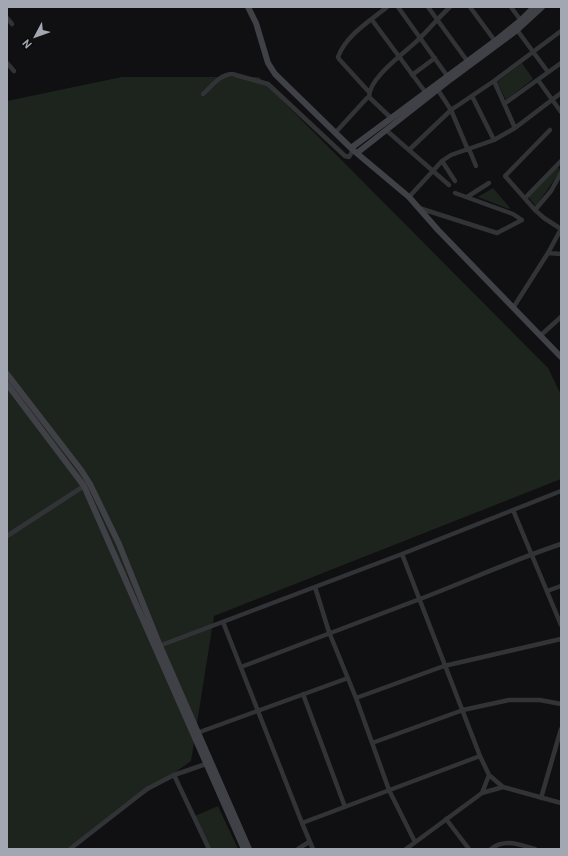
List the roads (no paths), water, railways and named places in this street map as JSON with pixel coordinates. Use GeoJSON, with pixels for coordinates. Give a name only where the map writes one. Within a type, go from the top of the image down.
{"type":"FeatureCollection","features":[{"type":"Feature","properties":{"kind":"street"},"geometry":{"type":"LineString","coordinates":[[248,7],[256,23],[268,63],[275,74],[335,133],[409,197],[438,230],[561,357]]}},
{"type":"Feature","properties":{"kind":"street"},"geometry":{"type":"LineString","coordinates":[[387,7],[349,40],[338,59],[391,118]]}},
{"type":"Feature","properties":{"kind":"street"},"geometry":{"type":"LineString","coordinates":[[398,7],[448,77]]}},
{"type":"Feature","properties":{"kind":"street"},"geometry":{"type":"LineString","coordinates":[[428,7],[468,62]]}},
{"type":"Feature","properties":{"kind":"street"},"geometry":{"type":"LineString","coordinates":[[335,133],[367,98],[373,85],[384,72],[420,38],[436,19],[450,7]]}},
{"type":"Feature","properties":{"kind":"street"},"geometry":{"type":"LineString","coordinates":[[470,7],[495,41]]}},
{"type":"Feature","properties":{"kind":"street"},"geometry":{"type":"LineString","coordinates":[[511,7],[523,22]]}},
{"type":"Feature","properties":{"kind":"street"},"geometry":{"type":"LineString","coordinates":[[354,150],[386,130],[517,30],[534,7]]}},
{"type":"Feature","properties":{"kind":"street"},"geometry":{"type":"LineString","coordinates":[[203,94],[220,78],[227,74],[263,82],[276,91],[345,156],[349,157],[354,150],[391,118],[542,7]]}},
{"type":"Feature","properties":{"kind":"street"},"geometry":{"type":"LineString","coordinates":[[7,18],[12,24]]}},
{"type":"Feature","properties":{"kind":"street"},"geometry":{"type":"LineString","coordinates":[[372,20],[426,93]]}},
{"type":"Feature","properties":{"kind":"street"},"geometry":{"type":"LineString","coordinates":[[517,30],[548,72]]}},
{"type":"Feature","properties":{"kind":"street"},"geometry":{"type":"LineString","coordinates":[[409,150],[451,110],[494,81],[561,31]]}},
{"type":"Feature","properties":{"kind":"street"},"geometry":{"type":"LineString","coordinates":[[412,75],[435,58]]}},
{"type":"Feature","properties":{"kind":"street"},"geometry":{"type":"LineString","coordinates":[[7,63],[14,71]]}},
{"type":"Feature","properties":{"kind":"street"},"geometry":{"type":"LineString","coordinates":[[504,104],[561,63]]}},
{"type":"Feature","properties":{"kind":"street"},"geometry":{"type":"LineString","coordinates":[[538,80],[561,112]]}},
{"type":"Feature","properties":{"kind":"street"},"geometry":{"type":"LineString","coordinates":[[494,81],[515,128]]}},
{"type":"Feature","properties":{"kind":"street"},"geometry":{"type":"LineString","coordinates":[[438,90],[451,110],[476,166]]}},
{"type":"Feature","properties":{"kind":"street"},"geometry":{"type":"LineString","coordinates":[[409,197],[442,161],[451,155],[469,150],[494,140],[515,128],[561,93]]}},
{"type":"Feature","properties":{"kind":"street"},"geometry":{"type":"LineString","coordinates":[[472,96],[494,140]]}},
{"type":"Feature","properties":{"kind":"street"},"geometry":{"type":"LineString","coordinates":[[386,130],[449,185]]}},
{"type":"Feature","properties":{"kind":"street"},"geometry":{"type":"LineString","coordinates":[[513,308],[548,253],[561,229],[535,210],[505,176],[550,130]]}},
{"type":"Feature","properties":{"kind":"street"},"geometry":{"type":"LineString","coordinates":[[442,161],[455,181]]}},
{"type":"Feature","properties":{"kind":"street"},"geometry":{"type":"LineString","coordinates":[[524,198],[561,161]]}},
{"type":"Feature","properties":{"kind":"street"},"geometry":{"type":"LineString","coordinates":[[535,210],[551,191],[561,173]]}},
{"type":"Feature","properties":{"kind":"street"},"geometry":{"type":"LineString","coordinates":[[467,197],[489,183]]}},
{"type":"Feature","properties":{"kind":"street"},"geometry":{"type":"LineString","coordinates":[[419,208],[497,233],[522,220],[513,214],[455,192]]}},
{"type":"Feature","properties":{"kind":"street"},"geometry":{"type":"LineString","coordinates":[[548,253],[561,254]]}},
{"type":"Feature","properties":{"kind":"street"},"geometry":{"type":"LineString","coordinates":[[541,335],[561,317]]}},
{"type":"Feature","properties":{"kind":"street"},"geometry":{"type":"LineString","coordinates":[[7,374],[81,470],[90,484],[94,500]]}},
{"type":"Feature","properties":{"kind":"street"},"geometry":{"type":"LineString","coordinates":[[7,384],[94,500],[119,544],[157,647],[249,849]]}},
{"type":"Feature","properties":{"kind":"street"},"geometry":{"type":"LineString","coordinates":[[7,536],[84,486]]}},
{"type":"Feature","properties":{"kind":"street"},"geometry":{"type":"LineString","coordinates":[[157,647],[561,492]]}},
{"type":"Feature","properties":{"kind":"street"},"geometry":{"type":"LineString","coordinates":[[513,510],[561,625]]}},
{"type":"Feature","properties":{"kind":"street"},"geometry":{"type":"LineString","coordinates":[[241,667],[561,544]]}},
{"type":"Feature","properties":{"kind":"street"},"geometry":{"type":"LineString","coordinates":[[402,554],[444,666],[489,775],[503,788],[561,803]]}},
{"type":"Feature","properties":{"kind":"street"},"geometry":{"type":"LineString","coordinates":[[547,591],[561,586]]}},
{"type":"Feature","properties":{"kind":"street"},"geometry":{"type":"LineString","coordinates":[[315,587],[329,632],[356,698],[389,790],[415,842]]}},
{"type":"Feature","properties":{"kind":"street"},"geometry":{"type":"LineString","coordinates":[[223,622],[313,849]]}},
{"type":"Feature","properties":{"kind":"street"},"geometry":{"type":"LineString","coordinates":[[356,698],[444,666],[561,639]]}},
{"type":"Feature","properties":{"kind":"street"},"geometry":{"type":"LineString","coordinates":[[196,734],[348,678]]}},
{"type":"Feature","properties":{"kind":"street"},"geometry":{"type":"LineString","coordinates":[[303,694],[345,807]]}},
{"type":"Feature","properties":{"kind":"street"},"geometry":{"type":"LineString","coordinates":[[372,743],[463,710],[509,700],[540,700],[561,704]]}},
{"type":"Feature","properties":{"kind":"street"},"geometry":{"type":"LineString","coordinates":[[541,798],[561,729]]}},
{"type":"Feature","properties":{"kind":"street"},"geometry":{"type":"LineString","coordinates":[[196,734],[206,764],[244,849]]}},
{"type":"Feature","properties":{"kind":"street"},"geometry":{"type":"LineString","coordinates":[[556,748],[561,750]]}},
{"type":"Feature","properties":{"kind":"street"},"geometry":{"type":"LineString","coordinates":[[302,823],[480,756]]}},
{"type":"Feature","properties":{"kind":"street"},"geometry":{"type":"LineString","coordinates":[[72,848],[147,788],[174,774],[206,764]]}},
{"type":"Feature","properties":{"kind":"street"},"geometry":{"type":"LineString","coordinates":[[174,774],[209,849]]}},
{"type":"Feature","properties":{"kind":"street"},"geometry":{"type":"LineString","coordinates":[[482,793],[489,775]]}},
{"type":"Feature","properties":{"kind":"street"},"geometry":{"type":"LineString","coordinates":[[406,849],[446,818],[482,793],[503,788]]}},
{"type":"Feature","properties":{"kind":"street"},"geometry":{"type":"LineString","coordinates":[[446,818],[470,849]]}},
{"type":"Feature","properties":{"kind":"street"},"geometry":{"type":"LineString","coordinates":[[298,849],[310,842]]}},
{"type":"Feature","properties":{"kind":"street"},"geometry":{"type":"LineString","coordinates":[[491,849],[498,844],[515,843],[535,849]]}}]}
